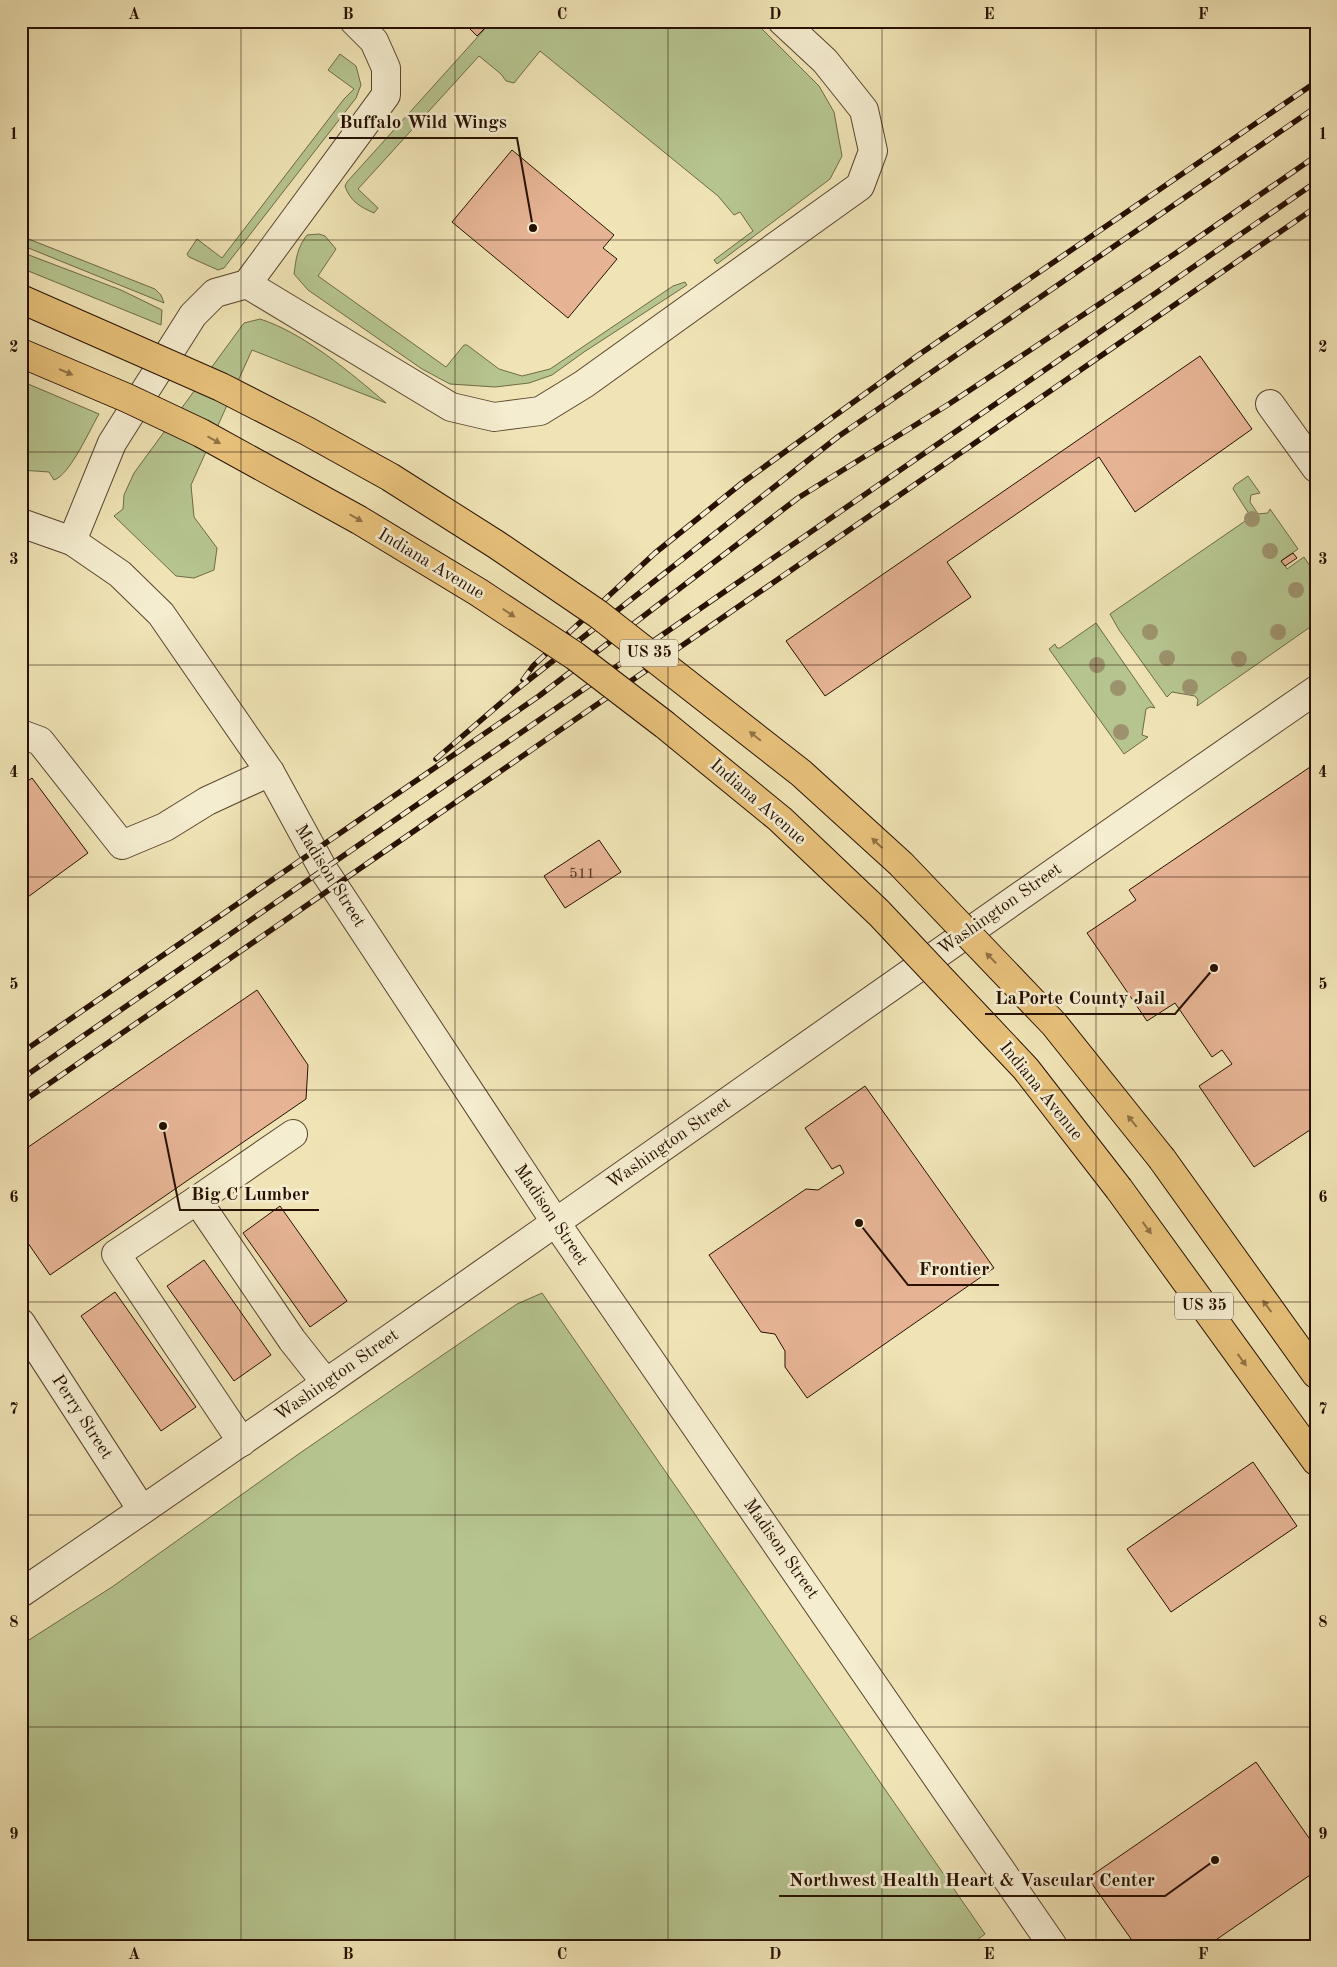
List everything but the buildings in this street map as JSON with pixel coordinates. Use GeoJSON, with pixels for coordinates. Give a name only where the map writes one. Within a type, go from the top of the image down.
{"type":"FeatureCollection","features":[{"type":"Feature","properties":{"kind":"main road","name":"US 35"},"geometry":{"type":"LineString","coordinates":[[21,299],[221,387],[306,431],[390,478],[497,545],[598,614],[801,773],[900,864],[1054,1024],[1162,1159],[1316,1374]]}},
{"type":"Feature","properties":{"kind":"main road","name":"Indiana Avenue"},"geometry":{"type":"LineString","coordinates":[[21,354],[127,398],[201,433],[359,520],[478,592],[567,650],[666,725],[780,818],[879,913],[1026,1069],[1119,1188],[1316,1461]]}},
{"type":"Feature","properties":{"kind":"street"},"geometry":{"type":"LineString","coordinates":[[72,541],[112,443],[193,315],[215,293],[247,284],[386,95],[386,68],[374,41],[354,21]]}},
{"type":"Feature","properties":{"kind":"street"},"geometry":{"type":"LineString","coordinates":[[247,284],[451,407],[494,417],[540,411],[584,384],[860,186],[873,151],[864,110],[825,61],[782,21]]}},
{"type":"Feature","properties":{"kind":"street"},"geometry":{"type":"LineString","coordinates":[[1270,404],[1316,468]]}},
{"type":"Feature","properties":{"kind":"street","name":"Madison Street"},"geometry":{"type":"LineString","coordinates":[[21,523],[72,541],[120,574],[160,614],[270,772],[323,870],[556,1223],[1053,1946]]}},
{"type":"Feature","properties":{"kind":"street","name":"Washington Street"},"geometry":{"type":"LineString","coordinates":[[21,1593],[242,1442],[556,1223],[1021,894],[1316,690]]}},
{"type":"Feature","properties":{"kind":"street"},"geometry":{"type":"LineString","coordinates":[[21,734],[40,741],[122,845],[165,827],[207,801],[270,772]]}},
{"type":"Feature","properties":{"kind":"street"},"geometry":{"type":"LineString","coordinates":[[242,1442],[116,1254],[294,1134]]}},
{"type":"Feature","properties":{"kind":"street"},"geometry":{"type":"LineString","coordinates":[[197,1200],[289,1335],[326,1382]]}},
{"type":"Feature","properties":{"kind":"street","name":"Perry Street"},"geometry":{"type":"LineString","coordinates":[[21,1323],[142,1510]]}},
{"type":"Feature","properties":{"kind":"green space"},"geometry":{"type":"Polygon","coordinates":[[[492,21],[754,21],[819,86],[834,112],[842,156],[830,179],[717,264],[714,260],[753,231],[740,212],[734,215],[718,196],[540,51],[514,83],[506,81],[501,74],[479,56],[358,189],[378,208],[374,213],[360,206],[347,191],[345,186],[347,182],[492,21]]]}},
{"type":"Feature","properties":{"kind":"green space"},"geometry":{"type":"Polygon","coordinates":[[[340,54],[356,66],[361,85],[356,98],[224,268],[218,270],[189,257],[187,254],[197,239],[222,258],[344,99],[354,89],[328,70],[340,54]]]}},
{"type":"Feature","properties":{"kind":"green space"},"geometry":{"type":"Polygon","coordinates":[[[319,234],[325,236],[336,249],[318,276],[446,367],[464,345],[467,345],[499,369],[522,376],[550,369],[673,286],[685,282],[687,285],[552,375],[529,383],[495,387],[450,384],[422,369],[308,290],[294,274],[301,244],[307,235],[319,234]]]}},
{"type":"Feature","properties":{"kind":"green space"},"geometry":{"type":"Polygon","coordinates":[[[21,236],[155,289],[161,295],[164,303],[21,245],[21,236]]]}},
{"type":"Feature","properties":{"kind":"green space"},"geometry":{"type":"Polygon","coordinates":[[[21,252],[121,290],[162,310],[161,325],[21,268],[21,252]]]}},
{"type":"Feature","properties":{"kind":"green space"},"geometry":{"type":"Polygon","coordinates":[[[260,319],[277,325],[310,344],[386,403],[252,350],[191,485],[194,517],[217,548],[214,570],[194,578],[176,576],[114,516],[123,509],[124,495],[134,473],[244,323],[260,319]]]}},
{"type":"Feature","properties":{"kind":"green space"},"geometry":{"type":"Polygon","coordinates":[[[21,381],[99,414],[67,470],[54,480],[49,472],[21,470],[21,381]]]}},
{"type":"Feature","properties":{"kind":"green space"},"geometry":{"type":"Polygon","coordinates":[[[1248,476],[1260,493],[1251,495],[1250,502],[1258,514],[1268,513],[1270,509],[1298,549],[1282,560],[1287,569],[1304,557],[1316,575],[1314,617],[1316,623],[1197,706],[1198,700],[1195,696],[1172,692],[1167,697],[1119,630],[1110,614],[1251,517],[1233,489],[1235,485],[1248,476]]]}},
{"type":"Feature","properties":{"kind":"green space"},"geometry":{"type":"Polygon","coordinates":[[[1096,623],[1155,708],[1150,707],[1146,709],[1142,735],[1148,737],[1124,754],[1049,649],[1055,644],[1057,648],[1060,648],[1096,623]]]}},
{"type":"Feature","properties":{"kind":"green space"},"geometry":{"type":"Polygon","coordinates":[[[542,1293],[985,1934],[969,1946],[21,1946],[21,1645],[112,1587],[300,1453],[517,1304],[542,1293]]]}},
{"type":"Feature","properties":{"kind":"railway"},"geometry":{"type":"LineString","coordinates":[[523,680],[533,666],[655,553],[742,483],[917,356],[1316,82]]}},
{"type":"Feature","properties":{"kind":"railway"},"geometry":{"type":"LineString","coordinates":[[436,759],[516,690],[839,436],[1316,107]]}},
{"type":"Feature","properties":{"kind":"railway"},"geometry":{"type":"LineString","coordinates":[[21,1053],[539,696],[798,498],[949,404],[1173,255],[1316,156]]}},
{"type":"Feature","properties":{"kind":"railway"},"geometry":{"type":"LineString","coordinates":[[21,1079],[1316,182]]}},
{"type":"Feature","properties":{"kind":"railway"},"geometry":{"type":"LineString","coordinates":[[21,1103],[1316,207]]}},
{"type":"Feature","properties":{"kind":"place","name":"Buffalo Wild Wings"},"geometry":{"type":"Point","coordinates":[533,228]}},
{"type":"Feature","properties":{"kind":"place","name":"LaPorte County Jail"},"geometry":{"type":"Point","coordinates":[1214,968]}},
{"type":"Feature","properties":{"kind":"place","name":"Big C Lumber"},"geometry":{"type":"Point","coordinates":[163,1126]}},
{"type":"Feature","properties":{"kind":"place","name":"Frontier"},"geometry":{"type":"Point","coordinates":[859,1223]}},
{"type":"Feature","properties":{"kind":"place","name":"Northwest Health Heart & Vascular Center"},"geometry":{"type":"Point","coordinates":[1215,1860]}}]}
